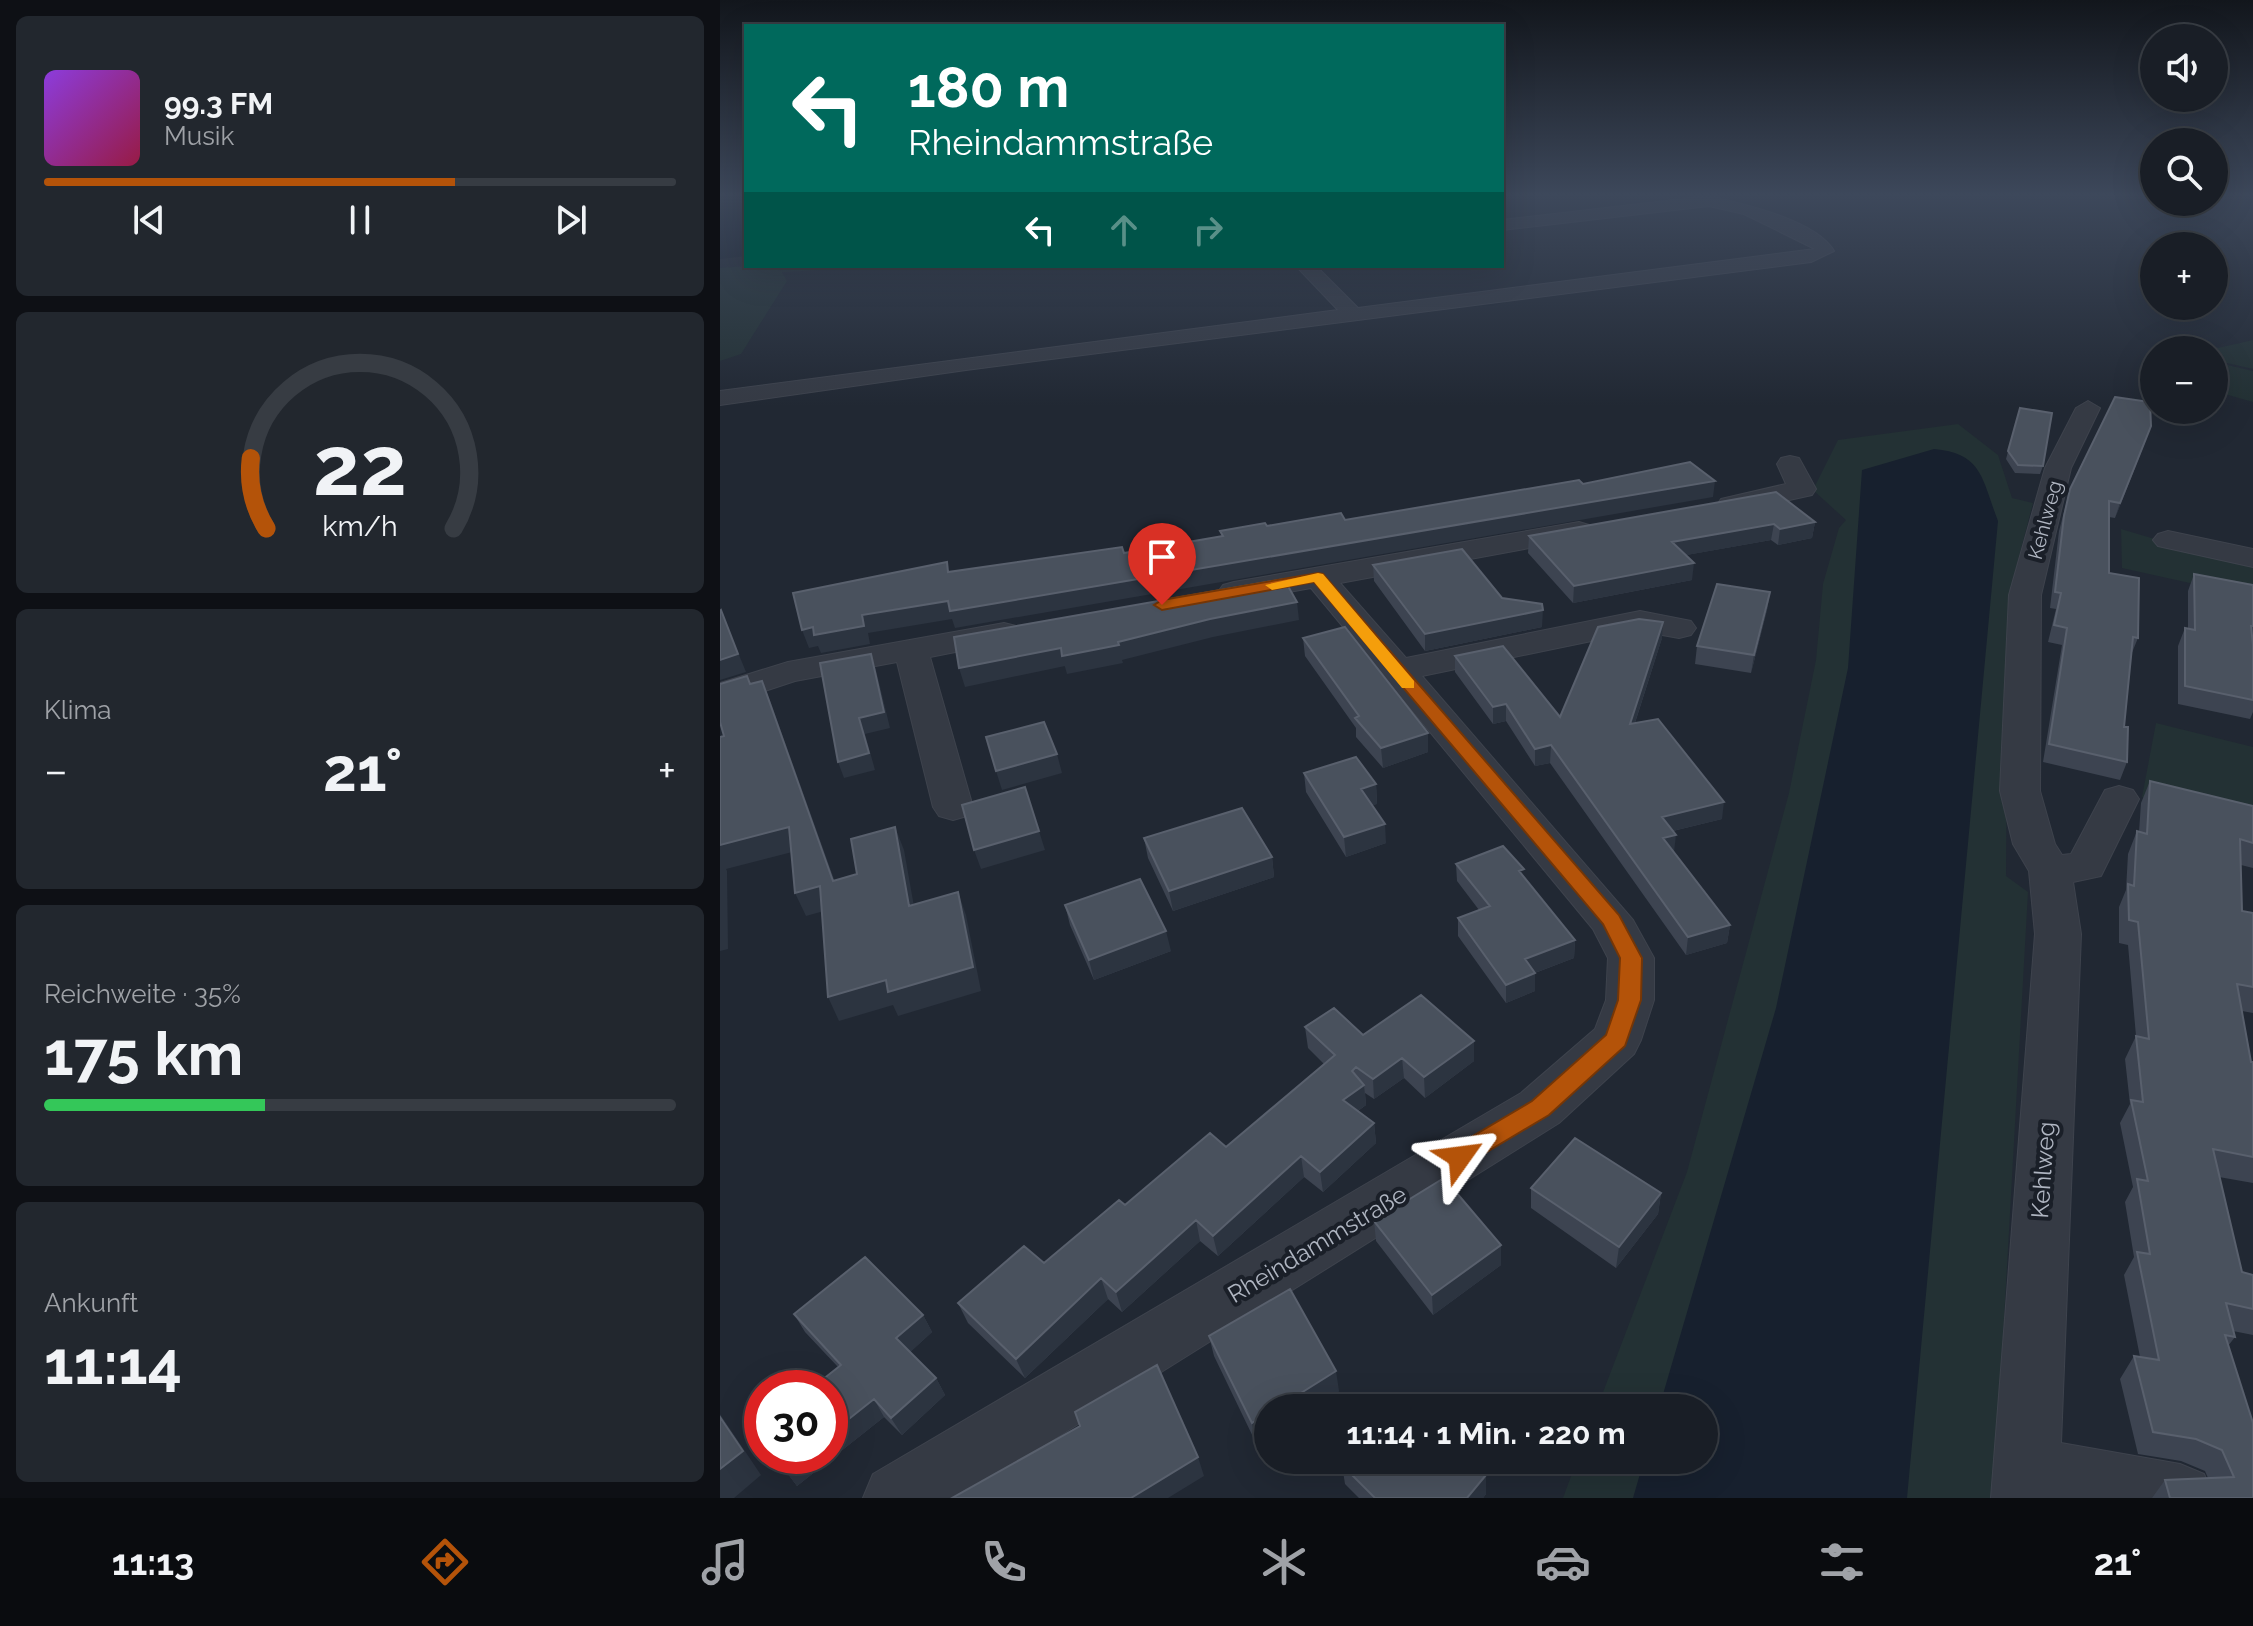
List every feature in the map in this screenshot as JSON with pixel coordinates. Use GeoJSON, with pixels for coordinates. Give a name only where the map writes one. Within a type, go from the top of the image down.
{"type":"FeatureCollection","features":[{"type":"Feature","properties":{"kind":"street"},"geometry":{"type":"LineString","coordinates":[[720,398],[1739,266]]}},
{"type":"Feature","properties":{"kind":"street"},"geometry":{"type":"LineString","coordinates":[[1307,268],[1353,314]]}},
{"type":"Feature","properties":{"kind":"street","name":"Kehlweg"},"geometry":{"type":"LineString","coordinates":[[2088,408],[2058,468],[2025,595],[2020,791],[2034,844],[2050,871],[2058,934],[2024,1484],[2180,1498]]}},
{"type":"Feature","properties":{"kind":"street"},"geometry":{"type":"LineString","coordinates":[[1705,509],[1802,489],[1790,464]]}},
{"type":"Feature","properties":{"kind":"street"},"geometry":{"type":"LineString","coordinates":[[1209,597],[1612,526]]}},
{"type":"Feature","properties":{"kind":"street"},"geometry":{"type":"LineString","coordinates":[[2168,540],[2253,558]]}},
{"type":"Feature","properties":{"kind":"street","name":"Rheindammstraße"},"geometry":{"type":"LineString","coordinates":[[897,1498],[1540,1108],[1616,1040],[1630,1000],[1631,958],[1611,920],[1533,825],[1395,671],[1318,577]]}},
{"type":"Feature","properties":{"kind":"street"},"geometry":{"type":"LineString","coordinates":[[1395,671],[1640,621],[1679,628]]}},
{"type":"Feature","properties":{"kind":"street"},"geometry":{"type":"LineString","coordinates":[[720,695],[788,672],[1036,627]]}},
{"type":"Feature","properties":{"kind":"street"},"geometry":{"type":"LineString","coordinates":[[911,649],[953,807]]}},
{"type":"Feature","properties":{"kind":"street"},"geometry":{"type":"LineString","coordinates":[[2050,871],[2086,866],[2119,799]]}},
{"type":"Feature","properties":{"kind":"shaded area"},"geometry":{"type":"Polygon","coordinates":[[[720,268],[867,268],[782,272],[787,281],[741,354],[720,361],[720,268]]]}},
{"type":"Feature","properties":{"kind":"shaded area"},"geometry":{"type":"Polygon","coordinates":[[[2253,340],[2253,369],[2228,363],[2228,346],[2253,340]]]}},
{"type":"Feature","properties":{"kind":"shaded area"},"geometry":{"type":"Polygon","coordinates":[[[2228,365],[2253,371],[2253,402],[2228,395],[2228,365]]]}},
{"type":"Feature","properties":{"kind":"shaded area"},"geometry":{"type":"Polygon","coordinates":[[[1958,424],[1998,455],[2012,498],[2033,503],[2008,599],[2006,876],[2028,892],[1994,1498],[1563,1498],[1572,1474],[1718,1474],[1718,1394],[1602,1394],[1687,1172],[1789,793],[1816,660],[1823,584],[1839,528],[1846,520],[1813,490],[1838,440],[1958,424]]]}},
{"type":"Feature","properties":{"kind":"shaded area"},"geometry":{"type":"Polygon","coordinates":[[[2121,529],[2253,568],[2253,597],[2122,568],[2121,529]]]}},
{"type":"Feature","properties":{"kind":"shaded area"},"geometry":{"type":"Polygon","coordinates":[[[2156,723],[2253,747],[2253,827],[2142,797],[2156,723]]]}},
{"type":"Feature","properties":{"kind":"water"},"geometry":{"type":"Polygon","coordinates":[[[1934,449],[1962,456],[1972,463],[1984,481],[1998,521],[1907,1498],[1633,1498],[1640,1474],[1718,1474],[1718,1394],[1663,1394],[1776,1008],[1848,668],[1862,470],[1934,449]]]}},
{"type":"Feature","properties":{"kind":"building"},"geometry":{"type":"Polygon","coordinates":[[[2115,397],[2140,401],[2140,424],[2151,426],[2120,503],[2109,501],[2109,573],[2139,578],[2138,638],[2133,637],[2124,727],[2128,727],[2127,762],[2049,744],[2067,628],[2054,625],[2061,593],[2055,592],[2070,489],[2115,397]]]}},
{"type":"Feature","properties":{"kind":"building"},"geometry":{"type":"Polygon","coordinates":[[[2020,408],[2052,413],[2043,466],[2018,465],[2008,451],[2020,408]]]}},
{"type":"Feature","properties":{"kind":"building"},"geometry":{"type":"Polygon","coordinates":[[[1690,462],[1715,481],[950,611],[948,601],[862,615],[864,626],[814,635],[813,627],[802,630],[793,593],[947,562],[948,572],[1122,547],[1124,553],[1223,536],[1220,531],[1265,523],[1267,526],[1341,513],[1345,520],[1579,480],[1583,484],[1690,462]]]}},
{"type":"Feature","properties":{"kind":"building"},"geometry":{"type":"Polygon","coordinates":[[[1776,492],[1815,522],[1780,529],[1774,524],[1672,542],[1694,563],[1574,586],[1529,536],[1776,492]]]}},
{"type":"Feature","properties":{"kind":"building"},"geometry":{"type":"Polygon","coordinates":[[[1462,549],[1502,598],[1542,604],[1543,610],[1425,634],[1373,565],[1462,549]]]}},
{"type":"Feature","properties":{"kind":"building"},"geometry":{"type":"Polygon","coordinates":[[[2194,574],[2253,585],[2253,700],[2185,686],[2185,628],[2195,630],[2194,574]]]}},
{"type":"Feature","properties":{"kind":"building"},"geometry":{"type":"Polygon","coordinates":[[[1284,579],[1297,602],[1210,619],[1118,642],[1119,645],[1062,656],[1061,648],[959,668],[954,637],[1284,579]]]}},
{"type":"Feature","properties":{"kind":"building"},"geometry":{"type":"Polygon","coordinates":[[[1717,584],[1770,592],[1754,655],[1697,646],[1717,584]]]}},
{"type":"Feature","properties":{"kind":"building"},"geometry":{"type":"Polygon","coordinates":[[[720,611],[738,654],[720,660],[720,611]]]}},
{"type":"Feature","properties":{"kind":"building"},"geometry":{"type":"Polygon","coordinates":[[[1639,619],[1663,622],[1630,724],[1658,719],[1724,802],[1662,817],[1676,835],[1663,838],[1730,925],[1688,937],[1551,745],[1535,749],[1506,704],[1493,707],[1455,656],[1503,646],[1560,717],[1598,627],[1639,619]]]}},
{"type":"Feature","properties":{"kind":"building"},"geometry":{"type":"Polygon","coordinates":[[[1345,627],[1428,733],[1381,748],[1355,718],[1359,716],[1303,638],[1345,627]]]}},
{"type":"Feature","properties":{"kind":"building"},"geometry":{"type":"Polygon","coordinates":[[[871,654],[884,712],[859,718],[869,753],[838,762],[820,663],[871,654]]]}},
{"type":"Feature","properties":{"kind":"building"},"geometry":{"type":"Polygon","coordinates":[[[747,676],[750,684],[762,681],[833,881],[857,874],[851,839],[895,827],[909,906],[958,892],[973,967],[888,992],[886,980],[828,997],[820,886],[795,893],[789,827],[720,845],[720,737],[724,736],[720,722],[720,684],[747,676]]]}},
{"type":"Feature","properties":{"kind":"building"},"geometry":{"type":"Polygon","coordinates":[[[1044,722],[1057,754],[996,771],[986,737],[1044,722]]]}},
{"type":"Feature","properties":{"kind":"building"},"geometry":{"type":"Polygon","coordinates":[[[1356,757],[1376,784],[1361,789],[1385,824],[1344,837],[1304,773],[1356,757]]]}},
{"type":"Feature","properties":{"kind":"building"},"geometry":{"type":"Polygon","coordinates":[[[2150,781],[2253,806],[2253,843],[2240,839],[2242,911],[2253,913],[2253,987],[2237,984],[2253,1062],[2253,1157],[2213,1149],[2242,1272],[2253,1275],[2253,1309],[2226,1303],[2235,1337],[2225,1335],[2253,1423],[2253,1498],[2170,1498],[2165,1480],[2234,1477],[2222,1450],[2196,1439],[2153,1432],[2134,1356],[2159,1360],[2137,1252],[2150,1254],[2137,1179],[2148,1181],[2131,1100],[2143,1102],[2136,1036],[2149,1039],[2138,922],[2129,920],[2128,884],[2134,886],[2137,831],[2147,834],[2150,781]]]}},
{"type":"Feature","properties":{"kind":"building"},"geometry":{"type":"Polygon","coordinates":[[[1025,787],[1039,831],[974,850],[962,805],[1025,787]]]}},
{"type":"Feature","properties":{"kind":"building"},"geometry":{"type":"Polygon","coordinates":[[[1242,808],[1272,857],[1169,891],[1144,838],[1242,808]]]}},
{"type":"Feature","properties":{"kind":"building"},"geometry":{"type":"Polygon","coordinates":[[[1503,846],[1524,869],[1519,871],[1575,940],[1525,959],[1535,973],[1506,985],[1458,918],[1490,906],[1456,864],[1503,846]]]}},
{"type":"Feature","properties":{"kind":"building"},"geometry":{"type":"Polygon","coordinates":[[[1140,879],[1166,931],[1089,960],[1065,905],[1140,879]]]}},
{"type":"Feature","properties":{"kind":"building"},"geometry":{"type":"Polygon","coordinates":[[[1421,995],[1474,1041],[1424,1077],[1402,1058],[1373,1079],[1356,1067],[1352,1071],[1364,1085],[1343,1100],[1374,1123],[1320,1172],[1301,1156],[1213,1236],[1196,1220],[1116,1292],[1101,1278],[1016,1359],[958,1303],[1024,1246],[1044,1263],[1119,1200],[1125,1205],[1210,1133],[1226,1147],[1335,1055],[1305,1027],[1334,1008],[1363,1035],[1421,995]]]}},
{"type":"Feature","properties":{"kind":"building"},"geometry":{"type":"Polygon","coordinates":[[[1575,1138],[1661,1193],[1619,1247],[1531,1188],[1575,1138]]]}},
{"type":"Feature","properties":{"kind":"building"},"geometry":{"type":"Polygon","coordinates":[[[1444,1178],[1501,1245],[1432,1295],[1374,1221],[1444,1178]]]}},
{"type":"Feature","properties":{"kind":"building"},"geometry":{"type":"Polygon","coordinates":[[[865,1257],[923,1315],[896,1338],[936,1378],[891,1418],[874,1399],[848,1420],[848,1370],[835,1370],[841,1365],[794,1314],[865,1257]]]}},
{"type":"Feature","properties":{"kind":"building"},"geometry":{"type":"Polygon","coordinates":[[[1290,1289],[1336,1371],[1299,1394],[1254,1394],[1252,1423],[1209,1336],[1290,1289]]]}},
{"type":"Feature","properties":{"kind":"building"},"geometry":{"type":"Polygon","coordinates":[[[1157,1365],[1198,1457],[1131,1498],[952,1498],[1080,1426],[1075,1412],[1157,1365]]]}},
{"type":"Feature","properties":{"kind":"building"},"geometry":{"type":"Polygon","coordinates":[[[720,1417],[743,1451],[720,1469],[720,1417]]]}},
{"type":"Feature","properties":{"kind":"building"},"geometry":{"type":"Polygon","coordinates":[[[1351,1474],[1486,1475],[1467,1498],[1375,1498],[1351,1474]]]}},
{"type":"Feature","properties":{"kind":"slow traffic"},"geometry":{"type":"LineString","coordinates":[[1272,585],[1318,577],[1408,685]]}},
{"type":"Feature","properties":{"kind":"route"},"geometry":{"type":"LineString","coordinates":[[1162,605],[1318,577],[1395,671],[1533,825],[1611,920],[1631,958],[1630,1000],[1616,1040],[1583,1074],[1540,1108],[1460,1157]]}}]}
